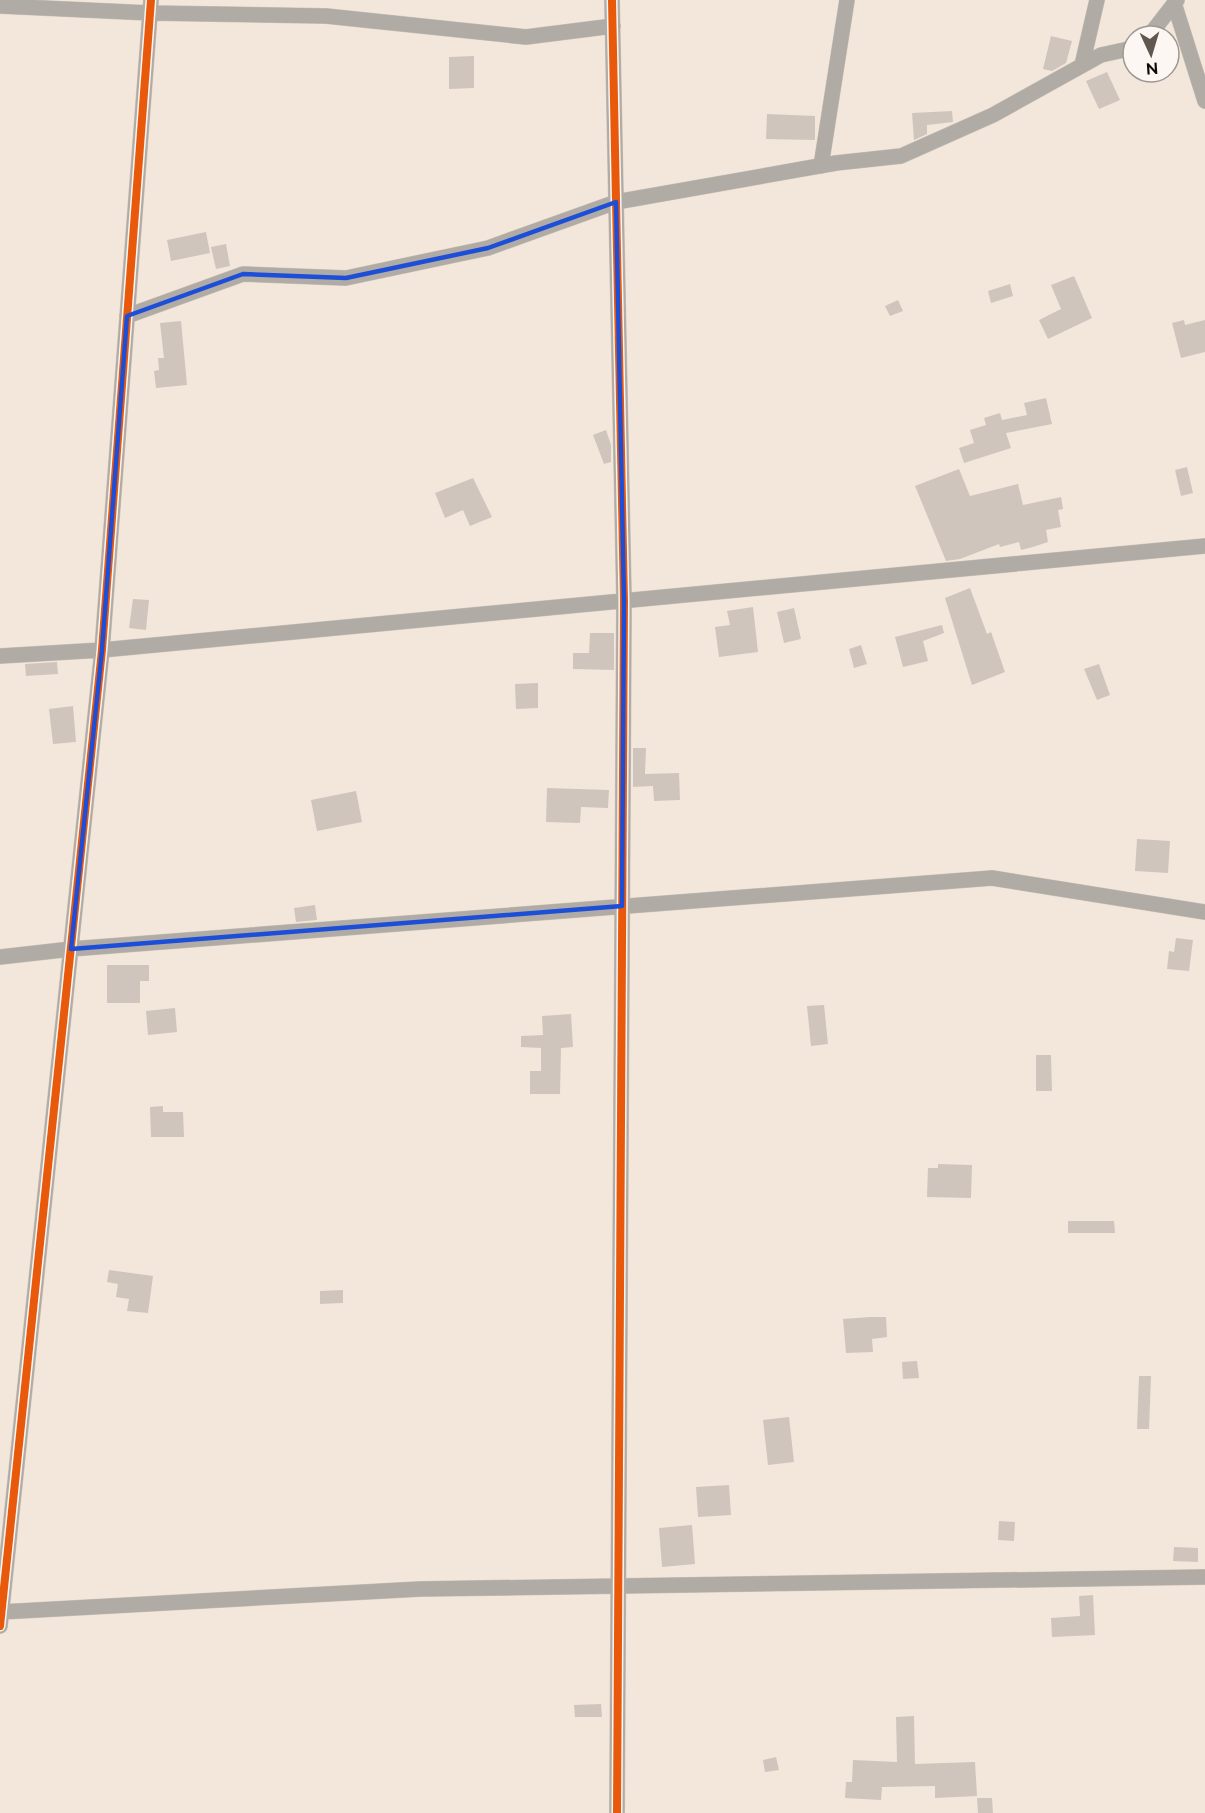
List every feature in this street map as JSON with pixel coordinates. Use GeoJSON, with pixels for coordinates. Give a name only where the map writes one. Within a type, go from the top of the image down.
{"type":"FeatureCollection","features":[{"type":"Feature","properties":{"kind":"street"},"geometry":{"type":"LineString","coordinates":[[612,0],[624,601],[616,1587],[617,1813]]}},
{"type":"Feature","properties":{"kind":"street"},"geometry":{"type":"LineString","coordinates":[[821,166],[847,0]]}},
{"type":"Feature","properties":{"kind":"street"},"geometry":{"type":"LineString","coordinates":[[1082,65],[1096,0]]}},
{"type":"Feature","properties":{"kind":"street"},"geometry":{"type":"LineString","coordinates":[[1159,24],[1176,2]]}},
{"type":"Feature","properties":{"kind":"street"},"geometry":{"type":"LineString","coordinates":[[1176,2],[1205,101]]}},
{"type":"Feature","properties":{"kind":"street"},"geometry":{"type":"LineString","coordinates":[[0,6],[150,6],[326,16],[526,37],[613,26]]}},
{"type":"Feature","properties":{"kind":"street"},"geometry":{"type":"LineString","coordinates":[[150,6],[102,650],[1,1619],[420,1589],[1205,1577]]}},
{"type":"Feature","properties":{"kind":"street"},"geometry":{"type":"LineString","coordinates":[[127,316],[243,273],[346,278],[489,248],[616,202],[821,166],[901,156],[993,115],[1101,55],[1121,51]]}},
{"type":"Feature","properties":{"kind":"street"},"geometry":{"type":"LineString","coordinates":[[0,656],[102,650],[1205,546]]}},
{"type":"Feature","properties":{"kind":"street"},"geometry":{"type":"LineString","coordinates":[[0,957],[71,949],[992,878],[1205,912]]}},
{"type":"Feature","properties":{"kind":"highlighted area"},"geometry":{"type":"Polygon","coordinates":[[[616,202],[624,601],[622,906],[71,949],[102,650],[127,316],[243,274],[346,278],[488,248],[616,202]]]}},
{"type":"Feature","properties":{"kind":"building"},"geometry":{"type":"Polygon","coordinates":[[[1051,36],[1072,41],[1066,63],[1052,71],[1043,69],[1051,36]]]}},
{"type":"Feature","properties":{"kind":"building"},"geometry":{"type":"Polygon","coordinates":[[[474,56],[474,88],[449,89],[449,57],[474,56]]]}},
{"type":"Feature","properties":{"kind":"building"},"geometry":{"type":"Polygon","coordinates":[[[1107,72],[1120,100],[1099,109],[1086,81],[1107,72]]]}},
{"type":"Feature","properties":{"kind":"building"},"geometry":{"type":"Polygon","coordinates":[[[952,111],[953,122],[927,125],[927,134],[914,140],[912,113],[952,111]]]}},
{"type":"Feature","properties":{"kind":"building"},"geometry":{"type":"Polygon","coordinates":[[[767,114],[815,116],[815,140],[766,139],[767,114]]]}},
{"type":"Feature","properties":{"kind":"building"},"geometry":{"type":"Polygon","coordinates":[[[206,232],[210,253],[171,261],[167,240],[206,232]]]}},
{"type":"Feature","properties":{"kind":"building"},"geometry":{"type":"Polygon","coordinates":[[[226,244],[230,266],[216,269],[211,247],[226,244]]]}},
{"type":"Feature","properties":{"kind":"building"},"geometry":{"type":"Polygon","coordinates":[[[1074,276],[1092,318],[1048,339],[1039,320],[1061,309],[1051,285],[1074,276]]]}},
{"type":"Feature","properties":{"kind":"building"},"geometry":{"type":"Polygon","coordinates":[[[1010,284],[1013,296],[991,303],[988,291],[1010,284]]]}},
{"type":"Feature","properties":{"kind":"building"},"geometry":{"type":"Polygon","coordinates":[[[898,300],[903,311],[890,316],[885,306],[898,300]]]}},
{"type":"Feature","properties":{"kind":"building"},"geometry":{"type":"Polygon","coordinates":[[[1184,320],[1185,325],[1205,320],[1205,352],[1181,358],[1172,323],[1184,320]]]}},
{"type":"Feature","properties":{"kind":"building"},"geometry":{"type":"Polygon","coordinates":[[[181,321],[187,385],[156,388],[154,371],[159,370],[158,358],[164,358],[160,323],[181,321]]]}},
{"type":"Feature","properties":{"kind":"building"},"geometry":{"type":"Polygon","coordinates":[[[1046,398],[1052,424],[1006,433],[1011,448],[964,463],[959,448],[974,443],[970,430],[986,425],[984,418],[1000,413],[1002,420],[1027,415],[1024,403],[1046,398]]]}},
{"type":"Feature","properties":{"kind":"building"},"geometry":{"type":"Polygon","coordinates":[[[606,430],[611,445],[611,462],[604,464],[593,435],[606,430]]]}},
{"type":"Feature","properties":{"kind":"building"},"geometry":{"type":"Polygon","coordinates":[[[1187,467],[1193,493],[1181,496],[1175,470],[1187,467]]]}},
{"type":"Feature","properties":{"kind":"building"},"geometry":{"type":"Polygon","coordinates":[[[959,469],[970,496],[1018,484],[1023,505],[1061,497],[1063,509],[1058,510],[1061,527],[1046,530],[1048,542],[1033,547],[1021,550],[1019,542],[1000,547],[999,544],[960,559],[946,561],[915,486],[959,469]]]}},
{"type":"Feature","properties":{"kind":"building"},"geometry":{"type":"Polygon","coordinates":[[[473,478],[492,517],[470,526],[463,510],[445,518],[435,493],[473,478]]]}},
{"type":"Feature","properties":{"kind":"building"},"geometry":{"type":"Polygon","coordinates":[[[970,588],[987,634],[991,632],[1005,672],[972,685],[945,598],[970,588]]]}},
{"type":"Feature","properties":{"kind":"building"},"geometry":{"type":"Polygon","coordinates":[[[133,599],[149,600],[146,630],[129,628],[133,599]]]}},
{"type":"Feature","properties":{"kind":"building"},"geometry":{"type":"Polygon","coordinates":[[[753,607],[758,652],[719,657],[715,627],[730,625],[727,611],[753,607]]]}},
{"type":"Feature","properties":{"kind":"building"},"geometry":{"type":"Polygon","coordinates":[[[794,608],[801,639],[784,643],[777,612],[794,608]]]}},
{"type":"Feature","properties":{"kind":"building"},"geometry":{"type":"Polygon","coordinates":[[[942,625],[944,633],[923,641],[928,661],[903,667],[895,637],[942,625]]]}},
{"type":"Feature","properties":{"kind":"building"},"geometry":{"type":"Polygon","coordinates":[[[590,633],[614,633],[614,670],[573,669],[573,653],[589,653],[590,633]]]}},
{"type":"Feature","properties":{"kind":"building"},"geometry":{"type":"Polygon","coordinates":[[[861,645],[867,664],[854,668],[849,649],[861,645]]]}},
{"type":"Feature","properties":{"kind":"building"},"geometry":{"type":"Polygon","coordinates":[[[57,662],[58,674],[26,676],[25,664],[57,662]]]}},
{"type":"Feature","properties":{"kind":"building"},"geometry":{"type":"Polygon","coordinates":[[[1099,664],[1110,695],[1097,700],[1084,669],[1099,664]]]}},
{"type":"Feature","properties":{"kind":"building"},"geometry":{"type":"Polygon","coordinates":[[[538,683],[538,708],[516,709],[515,684],[538,683]]]}},
{"type":"Feature","properties":{"kind":"building"},"geometry":{"type":"Polygon","coordinates":[[[73,706],[76,742],[53,744],[49,709],[73,706]]]}},
{"type":"Feature","properties":{"kind":"building"},"geometry":{"type":"Polygon","coordinates":[[[633,748],[646,748],[645,774],[679,773],[680,800],[654,801],[653,786],[633,787],[633,748]]]}},
{"type":"Feature","properties":{"kind":"building"},"geometry":{"type":"Polygon","coordinates":[[[547,788],[609,790],[608,808],[581,807],[580,823],[546,822],[547,788]]]}},
{"type":"Feature","properties":{"kind":"building"},"geometry":{"type":"Polygon","coordinates":[[[356,791],[362,822],[317,831],[311,800],[356,791]]]}},
{"type":"Feature","properties":{"kind":"building"},"geometry":{"type":"Polygon","coordinates":[[[1137,839],[1170,841],[1168,873],[1135,871],[1137,839]]]}},
{"type":"Feature","properties":{"kind":"building"},"geometry":{"type":"Polygon","coordinates":[[[315,905],[317,920],[296,922],[294,908],[315,905]]]}},
{"type":"Feature","properties":{"kind":"building"},"geometry":{"type":"Polygon","coordinates":[[[1176,938],[1193,940],[1189,971],[1167,969],[1169,951],[1174,952],[1176,938]]]}},
{"type":"Feature","properties":{"kind":"building"},"geometry":{"type":"Polygon","coordinates":[[[107,965],[149,965],[149,981],[140,981],[140,1003],[107,1003],[107,965]]]}},
{"type":"Feature","properties":{"kind":"building"},"geometry":{"type":"Polygon","coordinates":[[[824,1005],[828,1044],[811,1046],[807,1006],[824,1005]]]}},
{"type":"Feature","properties":{"kind":"building"},"geometry":{"type":"Polygon","coordinates":[[[175,1008],[177,1032],[148,1035],[146,1011],[175,1008]]]}},
{"type":"Feature","properties":{"kind":"building"},"geometry":{"type":"Polygon","coordinates":[[[571,1014],[573,1047],[561,1048],[560,1094],[530,1094],[530,1071],[541,1071],[541,1048],[521,1047],[521,1036],[543,1035],[542,1016],[571,1014]]]}},
{"type":"Feature","properties":{"kind":"building"},"geometry":{"type":"Polygon","coordinates":[[[1036,1055],[1051,1055],[1052,1091],[1036,1091],[1036,1055]]]}},
{"type":"Feature","properties":{"kind":"building"},"geometry":{"type":"Polygon","coordinates":[[[163,1106],[163,1112],[183,1112],[184,1137],[151,1137],[150,1107],[163,1106]]]}},
{"type":"Feature","properties":{"kind":"building"},"geometry":{"type":"Polygon","coordinates":[[[938,1164],[972,1165],[971,1198],[927,1197],[928,1168],[938,1168],[938,1164]]]}},
{"type":"Feature","properties":{"kind":"building"},"geometry":{"type":"Polygon","coordinates":[[[1068,1221],[1114,1221],[1115,1233],[1068,1233],[1068,1221]]]}},
{"type":"Feature","properties":{"kind":"building"},"geometry":{"type":"Polygon","coordinates":[[[109,1270],[153,1276],[148,1313],[127,1311],[129,1299],[116,1297],[118,1284],[107,1282],[109,1270]]]}},
{"type":"Feature","properties":{"kind":"building"},"geometry":{"type":"Polygon","coordinates":[[[343,1290],[343,1303],[320,1304],[320,1291],[343,1290]]]}},
{"type":"Feature","properties":{"kind":"building"},"geometry":{"type":"Polygon","coordinates":[[[886,1317],[887,1337],[872,1339],[873,1352],[846,1353],[843,1319],[886,1317]]]}},
{"type":"Feature","properties":{"kind":"building"},"geometry":{"type":"Polygon","coordinates":[[[917,1361],[919,1378],[903,1379],[902,1362],[917,1361]]]}},
{"type":"Feature","properties":{"kind":"building"},"geometry":{"type":"Polygon","coordinates":[[[1139,1376],[1151,1376],[1149,1429],[1137,1429],[1139,1376]]]}},
{"type":"Feature","properties":{"kind":"building"},"geometry":{"type":"Polygon","coordinates":[[[789,1417],[794,1462],[768,1465],[763,1420],[789,1417]]]}},
{"type":"Feature","properties":{"kind":"building"},"geometry":{"type":"Polygon","coordinates":[[[729,1485],[731,1515],[698,1517],[696,1487],[729,1485]]]}},
{"type":"Feature","properties":{"kind":"building"},"geometry":{"type":"Polygon","coordinates":[[[999,1521],[1015,1522],[1014,1541],[998,1540],[999,1521]]]}},
{"type":"Feature","properties":{"kind":"building"},"geometry":{"type":"Polygon","coordinates":[[[692,1525],[695,1564],[662,1567],[659,1528],[692,1525]]]}},
{"type":"Feature","properties":{"kind":"building"},"geometry":{"type":"Polygon","coordinates":[[[1174,1547],[1198,1548],[1198,1562],[1173,1561],[1174,1547]]]}},
{"type":"Feature","properties":{"kind":"building"},"geometry":{"type":"Polygon","coordinates":[[[1093,1595],[1095,1635],[1052,1637],[1051,1618],[1080,1616],[1079,1596],[1093,1595]]]}},
{"type":"Feature","properties":{"kind":"building"},"geometry":{"type":"Polygon","coordinates":[[[601,1704],[602,1717],[575,1717],[574,1705],[601,1704]]]}},
{"type":"Feature","properties":{"kind":"building"},"geometry":{"type":"Polygon","coordinates":[[[914,1716],[915,1764],[975,1762],[977,1796],[935,1798],[935,1786],[882,1787],[881,1800],[845,1798],[846,1782],[852,1782],[853,1760],[897,1762],[896,1717],[914,1716]]]}},
{"type":"Feature","properties":{"kind":"building"},"geometry":{"type":"Polygon","coordinates":[[[776,1757],[779,1770],[765,1772],[763,1760],[776,1757]]]}},
{"type":"Feature","properties":{"kind":"building"},"geometry":{"type":"Polygon","coordinates":[[[977,1798],[992,1798],[993,1813],[978,1813],[977,1798]]]}},
{"type":"Feature","properties":{"kind":"cycle path"},"geometry":{"type":"LineString","coordinates":[[0,1626],[102,650],[151,0]]}},
{"type":"Feature","properties":{"kind":"cycle path"},"geometry":{"type":"LineString","coordinates":[[612,0],[624,601],[617,1813]]}}]}
